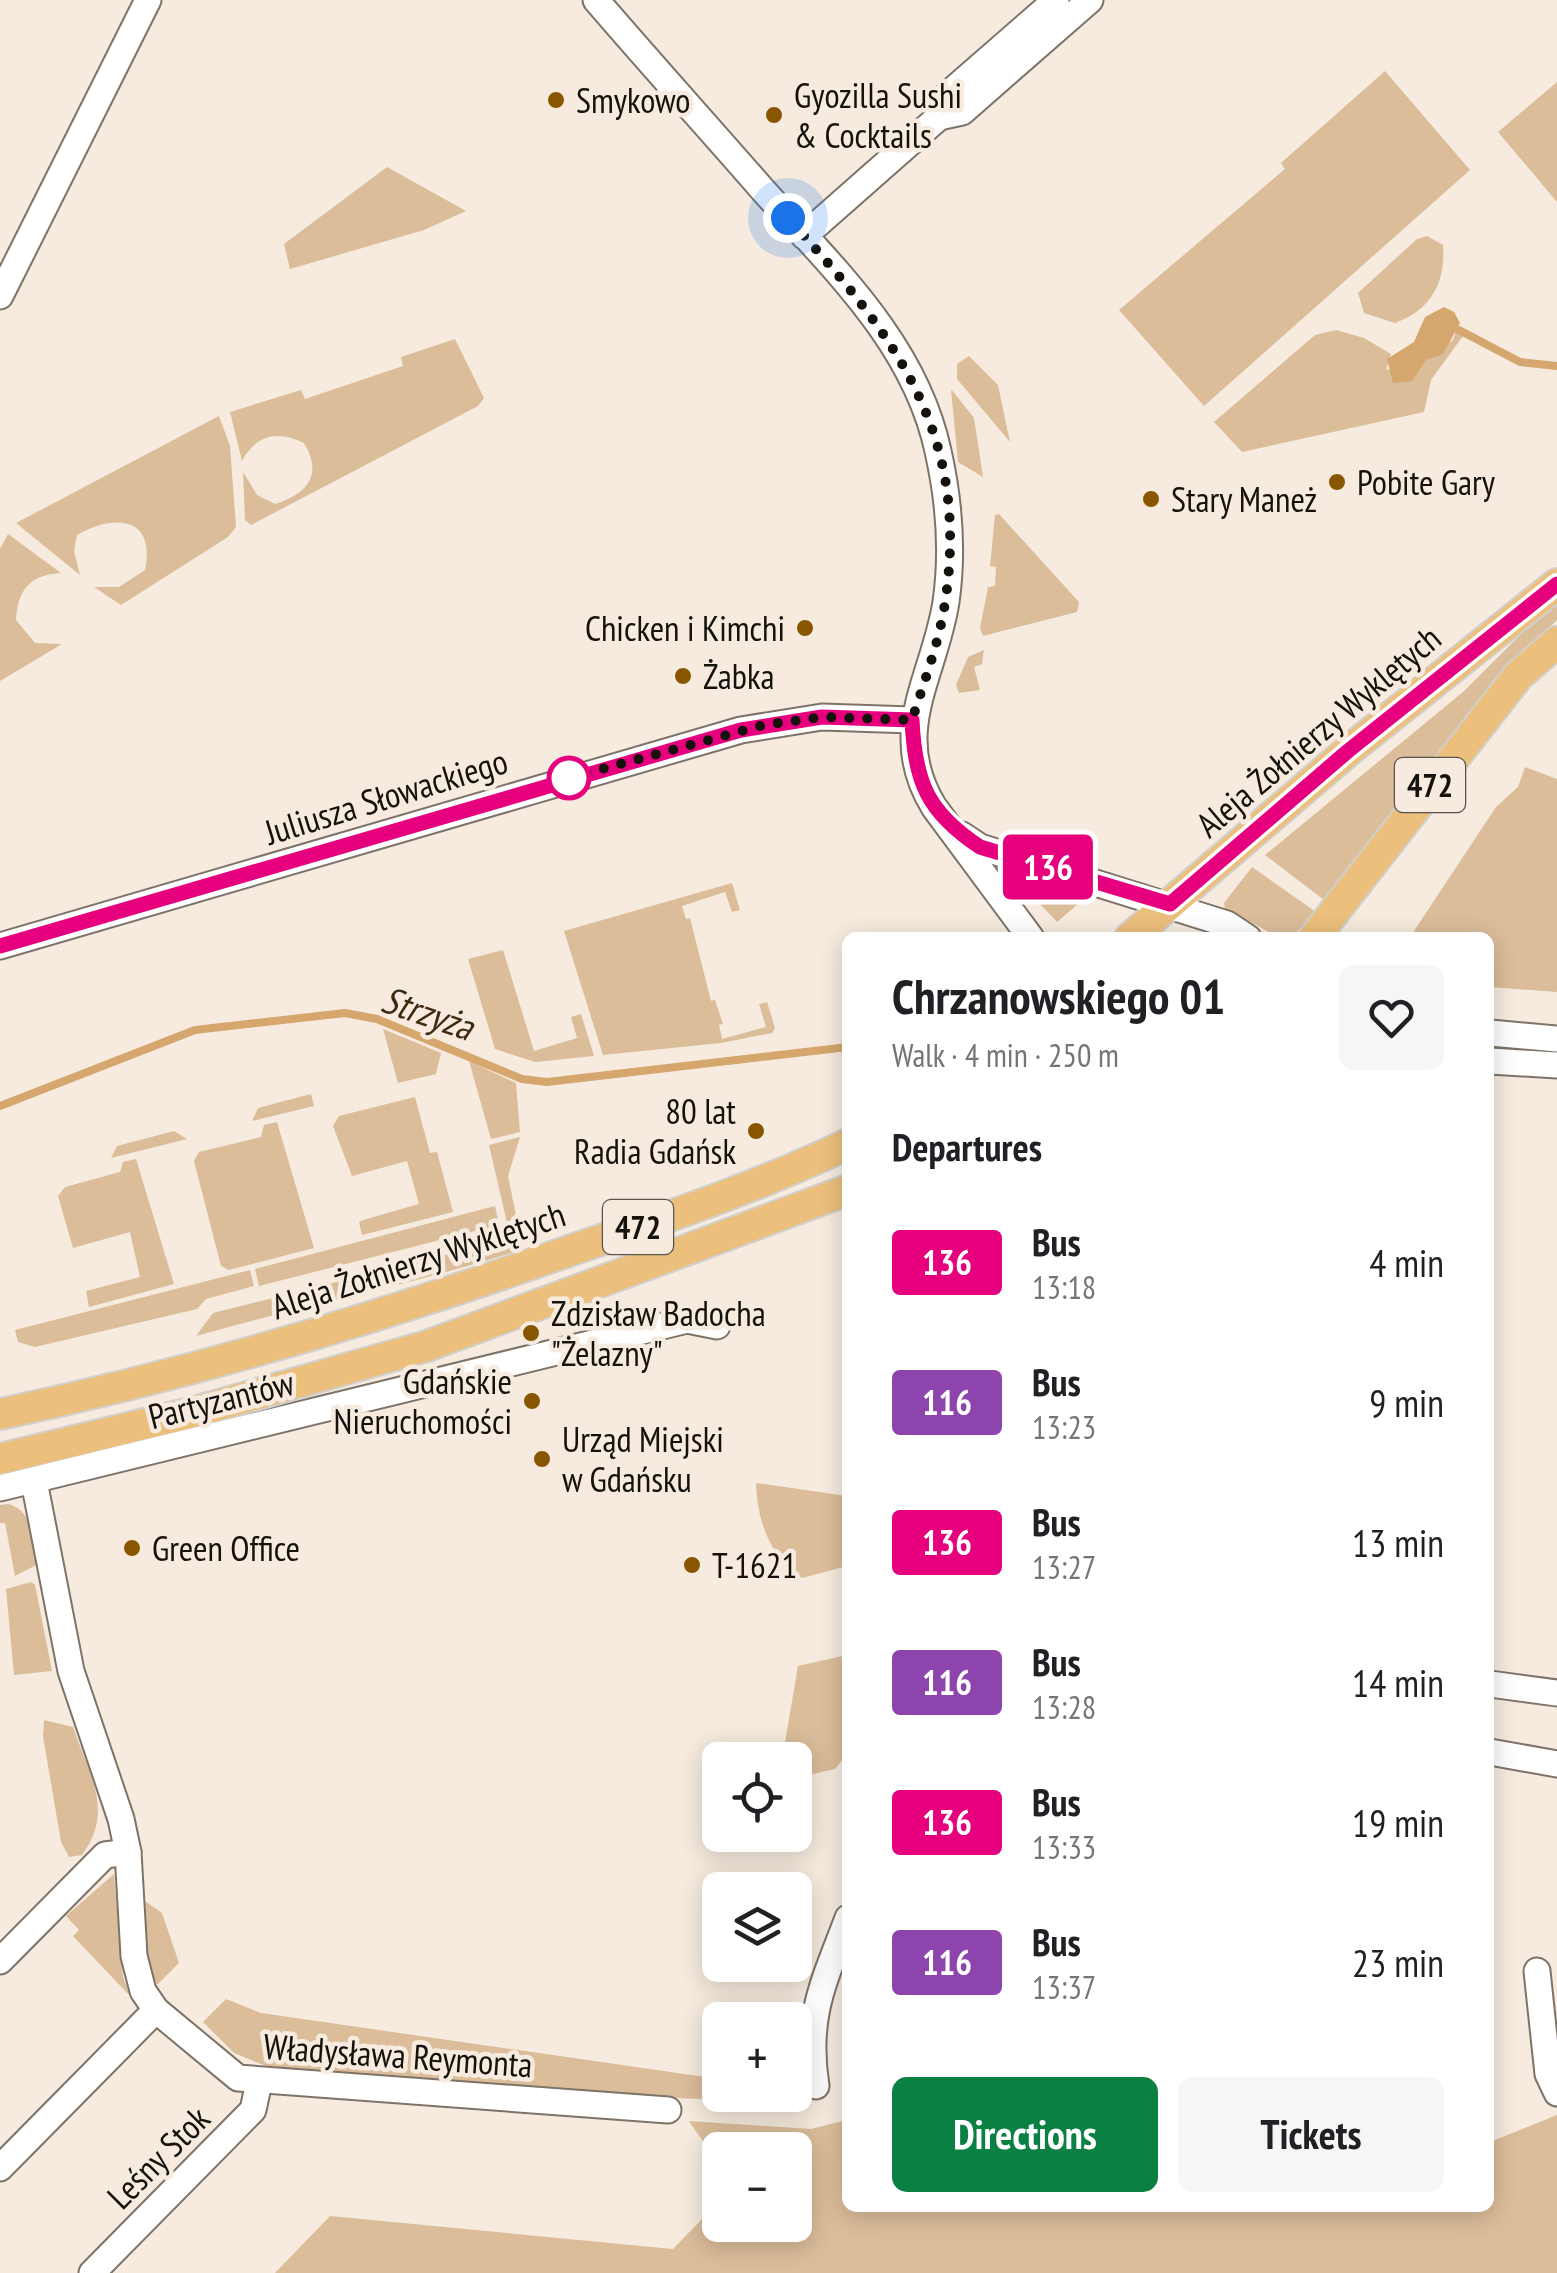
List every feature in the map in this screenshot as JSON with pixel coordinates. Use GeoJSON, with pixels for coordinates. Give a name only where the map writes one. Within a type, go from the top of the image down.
{"type":"FeatureCollection","features":[{"type":"Feature","properties":{"kind":"main road","name":"Aleja Żołnierzy Wyklętych"},"geometry":{"type":"LineString","coordinates":[[1137,932],[1348,751],[1557,584]]}},
{"type":"Feature","properties":{"kind":"main road","name":"472"},"geometry":{"type":"LineString","coordinates":[[1319,932],[1506,690],[1557,642]]}},
{"type":"Feature","properties":{"kind":"main road","name":"Aleja Żołnierzy Wyklętych"},"geometry":{"type":"LineString","coordinates":[[2,1407],[195,1368],[424,1302],[744,1189],[842,1147]]}},
{"type":"Feature","properties":{"kind":"main road","name":"472"},"geometry":{"type":"LineString","coordinates":[[0,1459],[194,1412],[428,1346],[842,1192]]}},
{"type":"Feature","properties":{"kind":"street"},"geometry":{"type":"LineString","coordinates":[[0,296],[148,0]]}},
{"type":"Feature","properties":{"kind":"street"},"geometry":{"type":"LineString","coordinates":[[939,117],[946,96],[1056,0]]}},
{"type":"Feature","properties":{"kind":"street"},"geometry":{"type":"LineString","coordinates":[[804,236],[939,117],[962,112],[1090,0]]}},
{"type":"Feature","properties":{"kind":"street"},"geometry":{"type":"LineString","coordinates":[[604,2],[862,302],[901,355],[924,403],[938,449],[948,516],[948,580],[942,622],[912,720],[914,760],[922,786],[1027,932]]}},
{"type":"Feature","properties":{"kind":"street","name":"Juliusza Słowackiego"},"geometry":{"type":"LineString","coordinates":[[0,946],[741,730],[822,717],[912,720]]}},
{"type":"Feature","properties":{"kind":"street"},"geometry":{"type":"LineString","coordinates":[[954,830],[980,847],[1170,904],[1239,932]]}},
{"type":"Feature","properties":{"kind":"street"},"geometry":{"type":"LineString","coordinates":[[1494,1033],[1557,1039]]}},
{"type":"Feature","properties":{"kind":"street"},"geometry":{"type":"LineString","coordinates":[[1494,1062],[1557,1065]]}},
{"type":"Feature","properties":{"kind":"street","name":"Partyzantów"},"geometry":{"type":"LineString","coordinates":[[0,1488],[688,1320],[717,1326]]}},
{"type":"Feature","properties":{"kind":"street","name":"Władysława Reymonta"},"geometry":{"type":"LineString","coordinates":[[34,1481],[71,1671],[128,1852],[134,1956],[143,1991],[156,2010],[221,2068],[238,2078],[668,2110]]}},
{"type":"Feature","properties":{"kind":"street"},"geometry":{"type":"LineString","coordinates":[[1494,1685],[1557,1693]]}},
{"type":"Feature","properties":{"kind":"street"},"geometry":{"type":"LineString","coordinates":[[1494,1753],[1557,1764]]}},
{"type":"Feature","properties":{"kind":"street"},"geometry":{"type":"LineString","coordinates":[[0,1962],[106,1855],[128,1852]]}},
{"type":"Feature","properties":{"kind":"street"},"geometry":{"type":"LineString","coordinates":[[816,2086],[810,2034],[813,2011],[842,1934]]}},
{"type":"Feature","properties":{"kind":"street"},"geometry":{"type":"LineString","coordinates":[[1537,1971],[1548,2074],[1557,2094]]}},
{"type":"Feature","properties":{"kind":"street"},"geometry":{"type":"LineString","coordinates":[[0,2168],[156,2010]]}},
{"type":"Feature","properties":{"kind":"street","name":"Leśny Stok"},"geometry":{"type":"LineString","coordinates":[[92,2273],[252,2110],[259,2082]]}},
{"type":"Feature","properties":{"kind":"shaded area"},"geometry":{"type":"Polygon","coordinates":[[[1385,71],[1470,170],[1204,406],[1119,310],[1285,169],[1281,163],[1385,71]]]}},
{"type":"Feature","properties":{"kind":"shaded area"},"geometry":{"type":"Polygon","coordinates":[[[1557,82],[1557,202],[1498,132],[1557,82]]]}},
{"type":"Feature","properties":{"kind":"shaded area"},"geometry":{"type":"Polygon","coordinates":[[[387,167],[466,211],[424,230],[290,269],[284,244],[387,167]]]}},
{"type":"Feature","properties":{"kind":"shaded area"},"geometry":{"type":"Polygon","coordinates":[[[1427,236],[1443,245],[1443,258],[1439,283],[1427,302],[1395,323],[1364,313],[1358,293],[1417,239],[1427,236]]]}},
{"type":"Feature","properties":{"kind":"shaded area"},"geometry":{"type":"Polygon","coordinates":[[[1444,307],[1454,312],[1460,323],[1443,354],[1426,360],[1412,381],[1393,383],[1387,359],[1414,342],[1425,317],[1444,307]]]}},
{"type":"Feature","properties":{"kind":"shaded area"},"geometry":{"type":"Polygon","coordinates":[[[1336,330],[1364,338],[1391,354],[1386,370],[1426,360],[1453,340],[1456,330],[1463,336],[1431,380],[1424,412],[1242,452],[1214,422],[1315,335],[1336,330]]]}},
{"type":"Feature","properties":{"kind":"shaded area"},"geometry":{"type":"Polygon","coordinates":[[[455,339],[484,398],[478,406],[251,525],[245,520],[243,472],[257,495],[275,504],[304,488],[312,464],[304,443],[276,436],[254,445],[242,461],[230,412],[301,390],[305,399],[403,366],[401,357],[455,339]]]}},
{"type":"Feature","properties":{"kind":"shaded area"},"geometry":{"type":"Polygon","coordinates":[[[969,356],[998,385],[1010,442],[957,379],[957,364],[969,356]]]}},
{"type":"Feature","properties":{"kind":"shaded area"},"geometry":{"type":"Polygon","coordinates":[[[951,389],[974,418],[983,477],[958,462],[951,389]]]}},
{"type":"Feature","properties":{"kind":"shaded area"},"geometry":{"type":"Polygon","coordinates":[[[219,416],[230,446],[236,527],[228,537],[121,605],[94,587],[119,587],[145,570],[147,552],[138,530],[129,524],[105,524],[77,535],[74,551],[80,575],[16,523],[219,416]]]}},
{"type":"Feature","properties":{"kind":"shaded area"},"geometry":{"type":"Polygon","coordinates":[[[999,514],[1079,602],[1077,612],[983,636],[980,628],[988,587],[995,586],[996,567],[990,566],[995,515],[999,514]]]}},
{"type":"Feature","properties":{"kind":"shaded area"},"geometry":{"type":"Polygon","coordinates":[[[8,534],[61,573],[41,577],[28,586],[16,620],[35,643],[62,644],[0,681],[0,549],[8,534]]]}},
{"type":"Feature","properties":{"kind":"shaded area"},"geometry":{"type":"Polygon","coordinates":[[[1557,598],[1557,620],[1490,686],[1324,900],[1265,855],[1463,692],[1557,598]]]}},
{"type":"Feature","properties":{"kind":"shaded area"},"geometry":{"type":"Polygon","coordinates":[[[984,650],[982,664],[974,667],[980,690],[959,693],[956,685],[968,657],[984,650]]]}},
{"type":"Feature","properties":{"kind":"shaded area"},"geometry":{"type":"Polygon","coordinates":[[[1525,767],[1557,779],[1557,992],[1494,987],[1494,932],[1413,932],[1496,807],[1518,787],[1525,767]]]}},
{"type":"Feature","properties":{"kind":"shaded area"},"geometry":{"type":"Polygon","coordinates":[[[1252,867],[1316,912],[1297,932],[1269,932],[1225,908],[1224,903],[1252,867]]]}},
{"type":"Feature","properties":{"kind":"shaded area"},"geometry":{"type":"Polygon","coordinates":[[[732,883],[740,910],[732,912],[725,892],[682,906],[686,919],[690,918],[711,1001],[715,1000],[723,1024],[719,1025],[722,1039],[766,1027],[759,1004],[767,1002],[775,1028],[772,1033],[721,1043],[603,1055],[564,931],[732,883]]]}},
{"type":"Feature","properties":{"kind":"shaded area"},"geometry":{"type":"Polygon","coordinates":[[[1024,887],[1079,903],[1057,922],[1024,887]]]}},
{"type":"Feature","properties":{"kind":"shaded area"},"geometry":{"type":"Polygon","coordinates":[[[503,950],[534,1051],[577,1038],[571,1017],[581,1014],[594,1056],[535,1062],[495,1049],[468,959],[503,950]]]}},
{"type":"Feature","properties":{"kind":"shaded area"},"geometry":{"type":"Polygon","coordinates":[[[383,1029],[441,1053],[436,1074],[398,1083],[383,1029]]]}},
{"type":"Feature","properties":{"kind":"shaded area"},"geometry":{"type":"Polygon","coordinates":[[[469,1061],[516,1083],[520,1132],[491,1139],[469,1061]]]}},
{"type":"Feature","properties":{"kind":"shaded area"},"geometry":{"type":"Polygon","coordinates":[[[311,1094],[314,1106],[252,1121],[258,1108],[311,1094]]]}},
{"type":"Feature","properties":{"kind":"shaded area"},"geometry":{"type":"Polygon","coordinates":[[[415,1097],[430,1153],[437,1152],[453,1212],[362,1235],[359,1222],[419,1204],[407,1161],[352,1176],[333,1126],[339,1116],[415,1097]]]}},
{"type":"Feature","properties":{"kind":"shaded area"},"geometry":{"type":"Polygon","coordinates":[[[277,1122],[314,1248],[229,1270],[221,1266],[194,1161],[199,1152],[261,1137],[264,1125],[277,1122]]]}},
{"type":"Feature","properties":{"kind":"shaded area"},"geometry":{"type":"Polygon","coordinates":[[[174,1131],[187,1139],[111,1158],[117,1146],[174,1131]]]}},
{"type":"Feature","properties":{"kind":"shaded area"},"geometry":{"type":"Polygon","coordinates":[[[520,1137],[508,1176],[517,1220],[507,1223],[489,1145],[520,1137]]]}},
{"type":"Feature","properties":{"kind":"shaded area"},"geometry":{"type":"Polygon","coordinates":[[[136,1159],[174,1284],[89,1307],[86,1291],[140,1277],[130,1232],[73,1248],[58,1196],[65,1187],[120,1172],[123,1162],[136,1159]]]}},
{"type":"Feature","properties":{"kind":"shaded area"},"geometry":{"type":"Polygon","coordinates":[[[495,1206],[499,1225],[259,1286],[255,1269],[495,1206]]]}},
{"type":"Feature","properties":{"kind":"shaded area"},"geometry":{"type":"Polygon","coordinates":[[[520,1236],[520,1250],[196,1336],[213,1313],[520,1236]]]}},
{"type":"Feature","properties":{"kind":"shaded area"},"geometry":{"type":"Polygon","coordinates":[[[250,1270],[254,1286],[206,1299],[197,1309],[35,1347],[18,1342],[15,1330],[250,1270]]]}},
{"type":"Feature","properties":{"kind":"shaded area"},"geometry":{"type":"Polygon","coordinates":[[[756,1483],[842,1495],[842,1567],[802,1578],[781,1560],[767,1537],[756,1483]]]}},
{"type":"Feature","properties":{"kind":"shaded area"},"geometry":{"type":"Polygon","coordinates":[[[0,1505],[17,1507],[28,1520],[38,1564],[15,1576],[5,1523],[0,1523],[0,1505]]]}},
{"type":"Feature","properties":{"kind":"shaded area"},"geometry":{"type":"Polygon","coordinates":[[[31,1582],[35,1585],[52,1671],[14,1675],[6,1589],[31,1582]]]}},
{"type":"Feature","properties":{"kind":"shaded area"},"geometry":{"type":"Polygon","coordinates":[[[842,1656],[842,1760],[835,1769],[812,1774],[812,1742],[785,1742],[798,1666],[842,1656]]]}},
{"type":"Feature","properties":{"kind":"shaded area"},"geometry":{"type":"Polygon","coordinates":[[[44,1720],[73,1727],[92,1777],[97,1823],[82,1855],[69,1857],[61,1842],[43,1736],[44,1720]]]}},
{"type":"Feature","properties":{"kind":"shaded area"},"geometry":{"type":"Polygon","coordinates":[[[114,1874],[123,1977],[130,1996],[73,1936],[79,1930],[66,1916],[114,1874]]]}},
{"type":"Feature","properties":{"kind":"shaded area"},"geometry":{"type":"Polygon","coordinates":[[[142,1899],[162,1913],[179,1963],[157,1985],[146,1960],[142,1899]]]}},
{"type":"Feature","properties":{"kind":"shaded area"},"geometry":{"type":"Polygon","coordinates":[[[226,1999],[261,2013],[702,2077],[702,2099],[266,2066],[234,2053],[203,2022],[226,1999]]]}},
{"type":"Feature","properties":{"kind":"shaded area"},"geometry":{"type":"Polygon","coordinates":[[[1557,2115],[1557,2273],[275,2273],[330,2216],[673,2249],[702,2219],[702,2242],[812,2242],[812,2132],[702,2132],[702,2140],[689,2121],[811,2129],[842,2121],[842,2212],[1494,2212],[1494,2140],[1557,2115]]]}},
{"type":"Feature","properties":{"kind":"waterway"},"geometry":{"type":"LineString","coordinates":[[1459,330],[1520,362],[1557,366]]}},
{"type":"Feature","properties":{"kind":"waterway","name":"Strzyża"},"geometry":{"type":"LineString","coordinates":[[0,1106],[195,1030],[345,1013],[377,1019],[522,1079],[547,1082],[842,1048]]}},
{"type":"Feature","properties":{"kind":"bus line","name":"136"},"geometry":{"type":"LineString","coordinates":[[0,946],[741,730],[822,717],[912,720],[914,760],[922,786],[954,830],[980,847],[1170,904],[1348,751],[1557,584]]}},
{"type":"Feature","properties":{"kind":"place","name":"Smykowo"},"geometry":{"type":"Point","coordinates":[556,100]}},
{"type":"Feature","properties":{"kind":"place","name":"Gyozilla Sushi & Cocktails"},"geometry":{"type":"Point","coordinates":[774,115]}},
{"type":"Feature","properties":{"kind":"place","name":"Pobite Gary"},"geometry":{"type":"Point","coordinates":[1337,482]}},
{"type":"Feature","properties":{"kind":"place","name":"Stary Maneż"},"geometry":{"type":"Point","coordinates":[1151,499]}},
{"type":"Feature","properties":{"kind":"place","name":"Chicken i Kimchi"},"geometry":{"type":"Point","coordinates":[805,628]}},
{"type":"Feature","properties":{"kind":"place","name":"Żabka"},"geometry":{"type":"Point","coordinates":[683,676]}},
{"type":"Feature","properties":{"kind":"place","name":"80 lat Radia Gdańsk"},"geometry":{"type":"Point","coordinates":[756,1131]}},
{"type":"Feature","properties":{"kind":"place","name":"Zdzisław Badocha \"Żelazny\""},"geometry":{"type":"Point","coordinates":[531,1333]}},
{"type":"Feature","properties":{"kind":"place","name":"Gdańskie Nieruchomości"},"geometry":{"type":"Point","coordinates":[532,1401]}},
{"type":"Feature","properties":{"kind":"place","name":"Urząd Miejski w Gdańsku"},"geometry":{"type":"Point","coordinates":[542,1459]}},
{"type":"Feature","properties":{"kind":"place","name":"Green Office"},"geometry":{"type":"Point","coordinates":[132,1548]}},
{"type":"Feature","properties":{"kind":"place","name":"T-1621"},"geometry":{"type":"Point","coordinates":[692,1565]}},
{"type":"Feature","properties":{"kind":"route"},"geometry":{"type":"LineString","coordinates":[[569,778],[764,725],[822,717],[912,720],[942,622],[948,580],[948,516],[938,449],[924,403],[901,355],[862,302],[788,218]]}}]}
